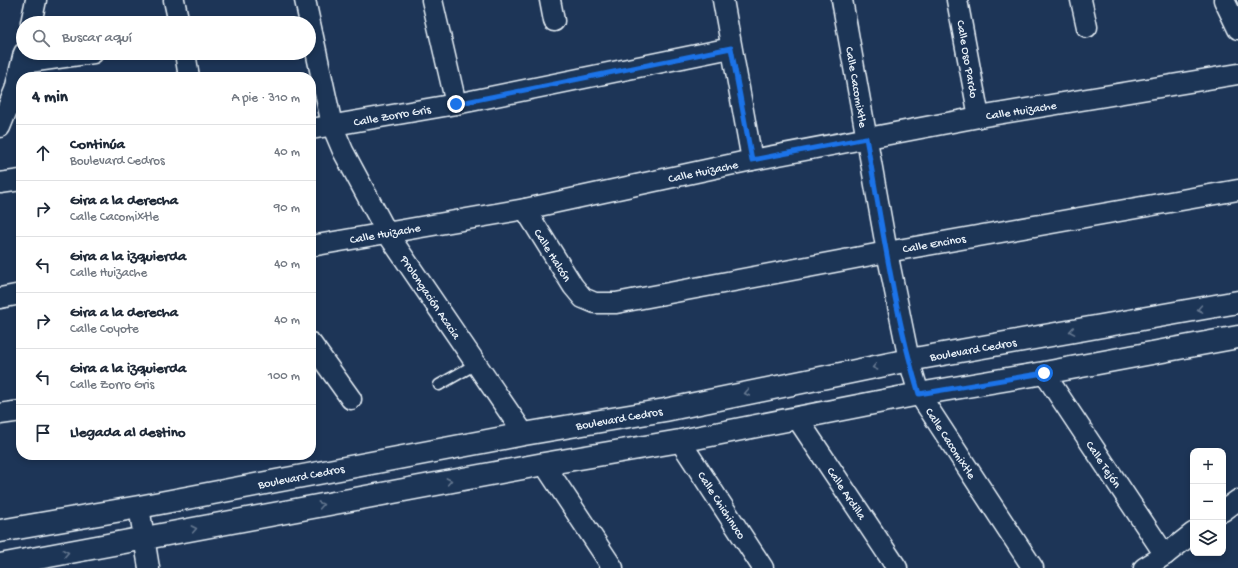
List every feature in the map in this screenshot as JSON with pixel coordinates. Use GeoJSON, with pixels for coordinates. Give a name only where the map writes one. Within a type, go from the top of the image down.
{"type":"FeatureCollection","features":[{"type":"Feature","properties":{"kind":"street"},"geometry":{"type":"LineString","coordinates":[[33,16],[36,0]]}},
{"type":"Feature","properties":{"kind":"street"},"geometry":{"type":"LineString","coordinates":[[174,0],[177,16]]}},
{"type":"Feature","properties":{"kind":"street","name":"Prolongación Acacia"},"geometry":{"type":"LineString","coordinates":[[305,0],[308,16]]}},
{"type":"Feature","properties":{"kind":"street"},"geometry":{"type":"LineString","coordinates":[[432,0],[456,104]]}},
{"type":"Feature","properties":{"kind":"street"},"geometry":{"type":"LineString","coordinates":[[550,0],[554,21]]}},
{"type":"Feature","properties":{"kind":"street"},"geometry":{"type":"LineString","coordinates":[[723,0],[752,160]]}},
{"type":"Feature","properties":{"kind":"street","name":"Calle Cacomixtle"},"geometry":{"type":"LineString","coordinates":[[842,0],[887,252],[909,360],[919,394],[1033,568]]}},
{"type":"Feature","properties":{"kind":"street","name":"Calle Oso Pardo"},"geometry":{"type":"LineString","coordinates":[[957,0],[978,117]]}},
{"type":"Feature","properties":{"kind":"street"},"geometry":{"type":"LineString","coordinates":[[1080,0],[1087,27]]}},
{"type":"Feature","properties":{"kind":"street"},"geometry":{"type":"LineString","coordinates":[[1224,0],[1238,29]]}},
{"type":"Feature","properties":{"kind":"street","name":"Calle Zorro Gris"},"geometry":{"type":"LineString","coordinates":[[316,128],[456,104],[731,48]]}},
{"type":"Feature","properties":{"kind":"street","name":"Prolongación Acacia"},"geometry":{"type":"LineString","coordinates":[[316,51],[332,125],[343,151],[387,233],[613,568]]}},
{"type":"Feature","properties":{"kind":"street"},"geometry":{"type":"LineString","coordinates":[[20,72],[22,60]]}},
{"type":"Feature","properties":{"kind":"street"},"geometry":{"type":"LineString","coordinates":[[186,60],[188,72]]}},
{"type":"Feature","properties":{"kind":"street","name":"Calle Huizache"},"geometry":{"type":"LineString","coordinates":[[316,245],[525,209],[752,160],[978,117],[1238,74]]}},
{"type":"Feature","properties":{"kind":"street"},"geometry":{"type":"LineString","coordinates":[[0,127],[16,86]]}},
{"type":"Feature","properties":{"kind":"street"},"geometry":{"type":"LineString","coordinates":[[0,183],[16,181]]}},
{"type":"Feature","properties":{"kind":"street","name":"Calle Encinos"},"geometry":{"type":"LineString","coordinates":[[583,298],[595,303],[616,303],[887,252],[1238,190]]}},
{"type":"Feature","properties":{"kind":"street","name":"Calle Halcón"},"geometry":{"type":"LineString","coordinates":[[525,209],[573,286],[583,298]]}},
{"type":"Feature","properties":{"kind":"street"},"geometry":{"type":"LineString","coordinates":[[0,298],[16,295]]}},
{"type":"Feature","properties":{"kind":"street","name":"Boulevard Cedros"},"geometry":{"type":"LineString","coordinates":[[0,531],[139,507],[524,434],[666,410],[909,360],[1238,302]]}},
{"type":"Feature","properties":{"kind":"street"},"geometry":{"type":"LineString","coordinates":[[0,565],[544,464],[680,441],[919,394],[1044,373],[1238,337]]}},
{"type":"Feature","properties":{"kind":"street"},"geometry":{"type":"LineString","coordinates":[[316,355],[351,399]]}},
{"type":"Feature","properties":{"kind":"street","name":"Calle Tejón"},"geometry":{"type":"LineString","coordinates":[[1044,373],[1165,555]]}},
{"type":"Feature","properties":{"kind":"street"},"geometry":{"type":"LineString","coordinates":[[0,414],[16,411]]}},
{"type":"Feature","properties":{"kind":"street","name":"Calle Ardilla"},"geometry":{"type":"LineString","coordinates":[[797,418],[898,568]]}},
{"type":"Feature","properties":{"kind":"street","name":"Calle Chichinuco"},"geometry":{"type":"LineString","coordinates":[[680,441],[763,568]]}},
{"type":"Feature","properties":{"kind":"street"},"geometry":{"type":"LineString","coordinates":[[1226,509],[1238,500]]}},
{"type":"Feature","properties":{"kind":"street"},"geometry":{"type":"LineString","coordinates":[[139,507],[149,568]]}},
{"type":"Feature","properties":{"kind":"street"},"geometry":{"type":"LineString","coordinates":[[1144,568],[1165,555],[1190,535]]}},
{"type":"Feature","properties":{"kind":"lane"},"geometry":{"type":"LineString","coordinates":[[440,385],[476,364]]}},
{"type":"Feature","properties":{"kind":"route"},"geometry":{"type":"LineString","coordinates":[[456,104],[731,48],[752,160],[866,138],[909,360],[919,394],[1044,373]]}}]}
